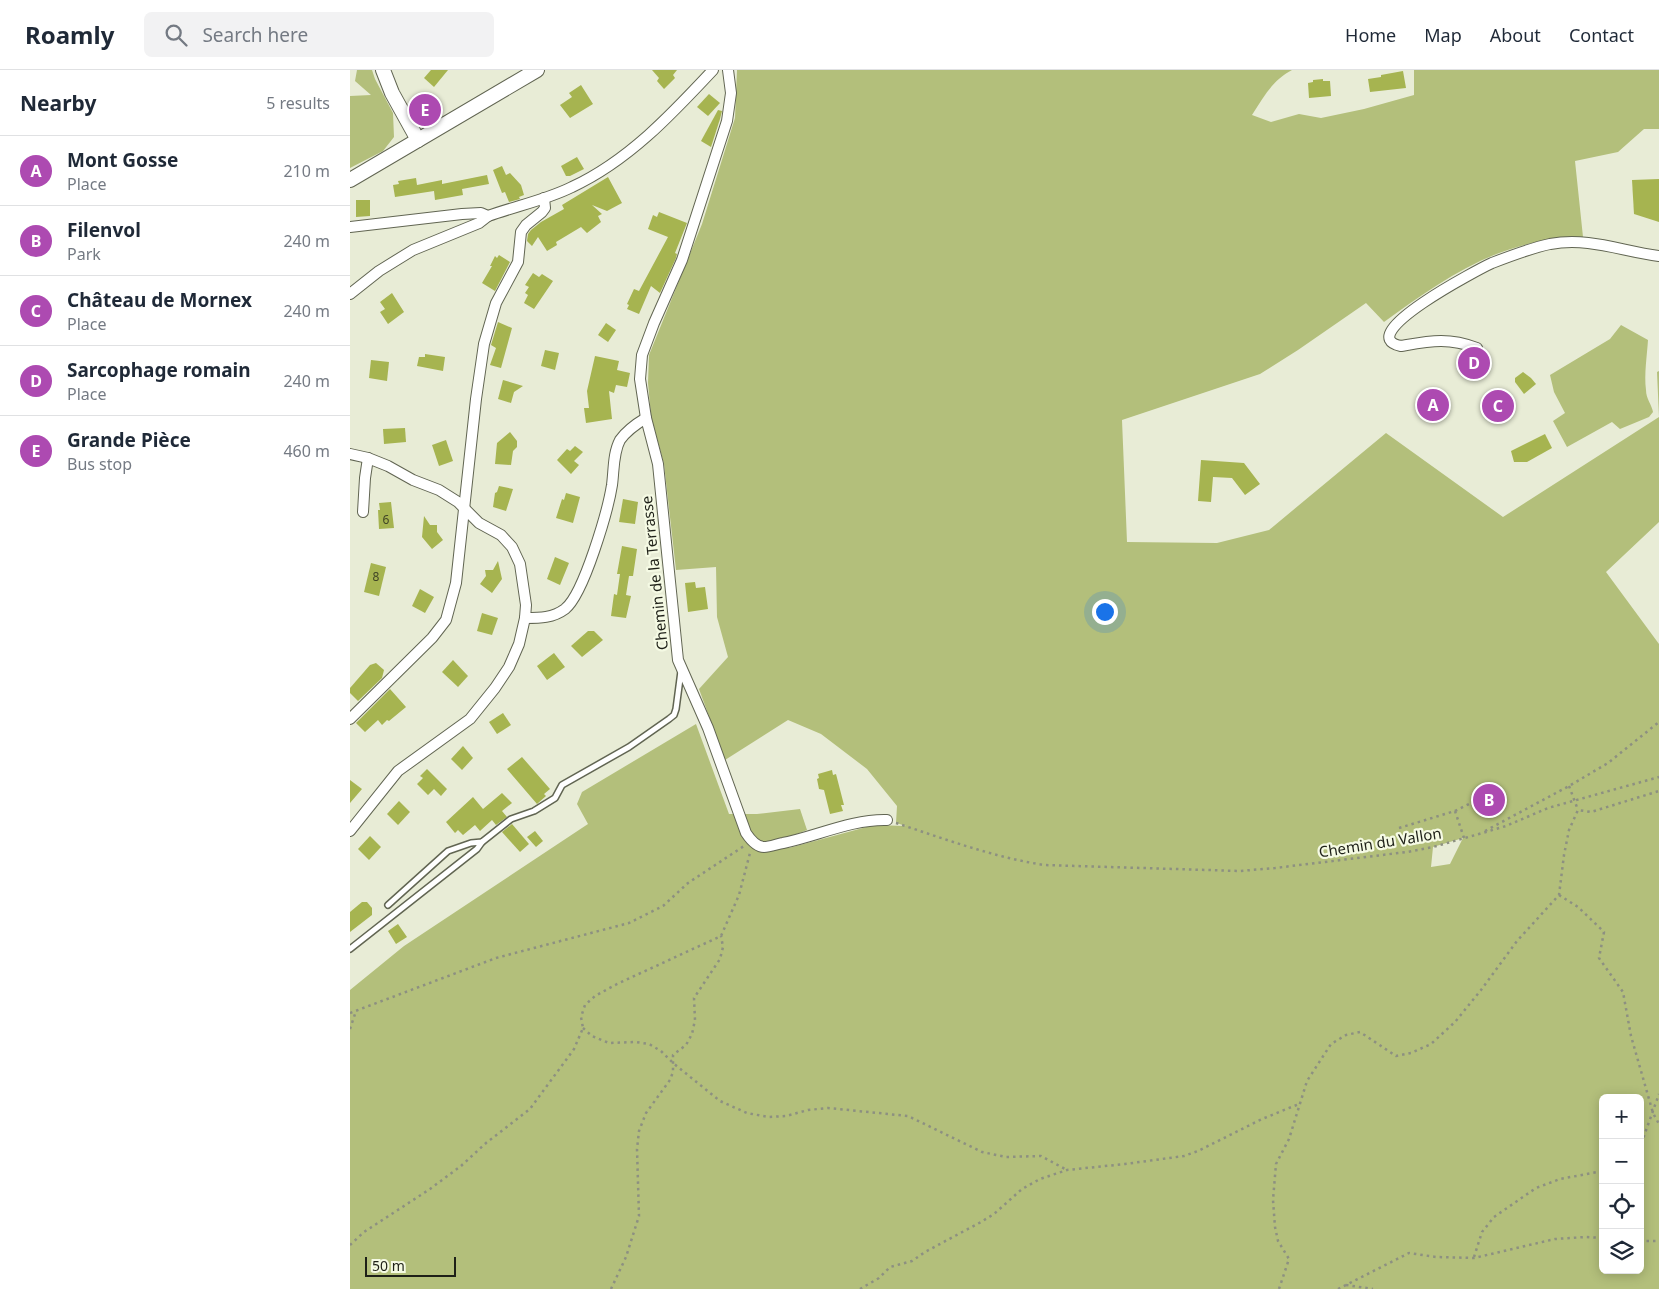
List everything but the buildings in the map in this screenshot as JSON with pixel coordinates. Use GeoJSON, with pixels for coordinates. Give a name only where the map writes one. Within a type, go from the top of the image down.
{"type":"FeatureCollection","features":[{"type":"Feature","properties":{"kind":"main road"},"geometry":{"type":"LineString","coordinates":[[384,70],[392,93],[418,140]]}},
{"type":"Feature","properties":{"kind":"main road"},"geometry":{"type":"LineString","coordinates":[[350,180],[537,70]]}},
{"type":"Feature","properties":{"kind":"street"},"geometry":{"type":"LineString","coordinates":[[350,294],[379,271],[413,250],[476,224],[488,216],[544,198],[587,180],[621,158],[654,130],[713,70]]}},
{"type":"Feature","properties":{"kind":"street","name":"Chemin de la Terrasse"},"geometry":{"type":"LineString","coordinates":[[728,70],[731,92],[730,107],[719,148],[682,260],[642,355],[640,379],[646,418],[658,464],[676,650],[682,671],[708,728],[746,834],[752,841]]}},
{"type":"Feature","properties":{"kind":"street"},"geometry":{"type":"LineString","coordinates":[[350,719],[432,638],[446,620],[456,583],[484,344],[493,311],[518,262],[521,232],[545,208],[544,198]]}},
{"type":"Feature","properties":{"kind":"street"},"geometry":{"type":"LineString","coordinates":[[350,227],[462,214],[480,213],[488,216]]}},
{"type":"Feature","properties":{"kind":"street"},"geometry":{"type":"LineString","coordinates":[[1477,348],[1460,342],[1436,340],[1401,346],[1391,341],[1390,335],[1392,329],[1407,315],[1440,291],[1492,263],[1526,251],[1569,242],[1602,244],[1659,256]]}},
{"type":"Feature","properties":{"kind":"street"},"geometry":{"type":"LineString","coordinates":[[525,618],[548,617],[557,614],[567,607],[574,598],[593,553],[602,525],[612,486],[616,451],[619,442],[630,429],[646,418]]}},
{"type":"Feature","properties":{"kind":"street"},"geometry":{"type":"LineString","coordinates":[[350,454],[368,458],[388,466],[413,480],[439,490],[458,502],[479,523],[501,535],[516,554],[524,582],[526,605],[519,644],[509,667],[495,688],[470,719],[398,771],[350,830]]}},
{"type":"Feature","properties":{"kind":"street"},"geometry":{"type":"LineString","coordinates":[[363,512],[368,458]]}},
{"type":"Feature","properties":{"kind":"street"},"geometry":{"type":"LineString","coordinates":[[752,841],[758,846],[764,847],[799,840],[867,821],[887,820]]}},
{"type":"Feature","properties":{"kind":"lane"},"geometry":{"type":"LineString","coordinates":[[350,949],[477,849],[482,842],[511,818],[534,812],[555,798],[562,785],[629,748],[670,719],[676,709],[682,671]]}},
{"type":"Feature","properties":{"kind":"lane"},"geometry":{"type":"LineString","coordinates":[[388,905],[448,851],[471,843],[482,842]]}},
{"type":"Feature","properties":{"kind":"path"},"geometry":{"type":"LineString","coordinates":[[1479,834],[1608,763],[1659,722]]}},
{"type":"Feature","properties":{"kind":"path","name":"Chemin du Vallon"},"geometry":{"type":"LineString","coordinates":[[887,820],[971,849],[1013,860],[1044,865],[1240,871],[1407,852],[1506,826],[1548,808],[1659,777]]}},
{"type":"Feature","properties":{"kind":"path"},"geometry":{"type":"LineString","coordinates":[[1279,1289],[1289,1259],[1278,1241],[1275,1227],[1273,1200],[1276,1164],[1289,1139],[1308,1081],[1331,1044],[1346,1035],[1360,1032],[1396,1056],[1411,1054],[1431,1044],[1455,1022],[1517,941],[1559,895],[1569,830],[1578,810],[1569,786]]}},
{"type":"Feature","properties":{"kind":"path"},"geometry":{"type":"LineString","coordinates":[[1578,810],[1591,812],[1659,790]]}},
{"type":"Feature","properties":{"kind":"path"},"geometry":{"type":"LineString","coordinates":[[1399,828],[1455,811],[1489,794]]}},
{"type":"Feature","properties":{"kind":"path"},"geometry":{"type":"LineString","coordinates":[[1455,811],[1464,838]]}},
{"type":"Feature","properties":{"kind":"path"},"geometry":{"type":"LineString","coordinates":[[611,1289],[626,1257],[639,1216],[637,1149],[639,1131],[646,1112],[670,1080],[673,1072],[673,1055],[686,1045],[692,1034],[695,1020],[694,998],[720,960],[723,947],[720,936],[739,895],[752,841]]}},
{"type":"Feature","properties":{"kind":"path"},"geometry":{"type":"LineString","coordinates":[[350,1013],[496,958],[629,923],[663,906],[688,883],[752,841]]}},
{"type":"Feature","properties":{"kind":"path"},"geometry":{"type":"LineString","coordinates":[[1559,895],[1578,907],[1604,932],[1599,958],[1624,992],[1631,1036],[1653,1113],[1659,1124]]}},
{"type":"Feature","properties":{"kind":"path"},"geometry":{"type":"LineString","coordinates":[[350,1245],[364,1232],[430,1189],[461,1166],[486,1143],[530,1109],[574,1049],[583,1028],[581,1018],[585,1005],[595,996],[720,936]]}},
{"type":"Feature","properties":{"kind":"path"},"geometry":{"type":"LineString","coordinates":[[350,1029],[356,1011]]}},
{"type":"Feature","properties":{"kind":"path"},"geometry":{"type":"LineString","coordinates":[[583,1028],[592,1036],[609,1043],[636,1042],[649,1044],[661,1051],[673,1064],[720,1100],[747,1113],[768,1117],[786,1116],[808,1110],[828,1108],[908,1116],[982,1152],[1006,1156],[1041,1156],[1067,1170]]}},
{"type":"Feature","properties":{"kind":"path"},"geometry":{"type":"LineString","coordinates":[[1642,1139],[1659,1094]]}},
{"type":"Feature","properties":{"kind":"path"},"geometry":{"type":"LineString","coordinates":[[860,1289],[879,1278],[890,1267],[912,1261],[981,1222],[994,1214],[1022,1189],[1034,1182],[1067,1170],[1184,1156],[1262,1119],[1299,1104]]}},
{"type":"Feature","properties":{"kind":"path"},"geometry":{"type":"LineString","coordinates":[[1474,1258],[1482,1232],[1494,1217],[1536,1188],[1560,1179],[1599,1172]]}},
{"type":"Feature","properties":{"kind":"path"},"geometry":{"type":"LineString","coordinates":[[1338,1289],[1344,1284],[1409,1253],[1436,1258],[1474,1258],[1555,1239],[1599,1238]]}},
{"type":"Feature","properties":{"kind":"path"},"geometry":{"type":"LineString","coordinates":[[1644,1241],[1659,1241]]}},
{"type":"Feature","properties":{"kind":"path"},"geometry":{"type":"LineString","coordinates":[[1344,1284],[1374,1289]]}},
{"type":"Feature","properties":{"kind":"green space"},"geometry":{"type":"Polygon","coordinates":[[[357,70],[372,70],[393,113],[394,137],[383,151],[350,168],[350,96],[371,95],[355,81],[357,70]]]}},
{"type":"Feature","properties":{"kind":"green space"},"geometry":{"type":"Polygon","coordinates":[[[737,70],[1292,70],[1274,84],[1252,115],[1271,122],[1299,114],[1321,118],[1364,109],[1414,95],[1414,70],[1659,70],[1659,129],[1644,129],[1618,152],[1575,161],[1583,237],[1537,242],[1495,254],[1437,285],[1384,322],[1366,303],[1260,374],[1122,420],[1127,542],[1217,543],[1269,530],[1386,433],[1503,517],[1659,417],[1659,522],[1606,572],[1659,644],[1659,1289],[350,1289],[350,990],[404,946],[588,824],[577,804],[582,792],[696,724],[729,814],[757,814],[800,809],[807,830],[789,837],[789,848],[874,825],[906,826],[896,823],[897,806],[867,769],[821,734],[788,720],[725,760],[699,689],[728,657],[717,617],[716,567],[676,570],[664,464],[651,416],[648,383],[649,355],[702,224],[735,118],[737,70]],[[1463,838],[1433,847],[1431,867],[1450,864],[1463,838]]]}},
{"type":"Feature","properties":{"kind":"green space"},"geometry":{"type":"Polygon","coordinates":[[[1621,325],[1648,340],[1645,384],[1653,412],[1649,417],[1620,429],[1612,422],[1567,447],[1553,421],[1565,413],[1554,392],[1550,375],[1610,339],[1621,325]]]}},
{"type":"Feature","properties":{"kind":"green space"},"geometry":{"type":"Polygon","coordinates":[[[1659,371],[1659,417],[1657,372],[1659,371]]]}},
{"type":"Feature","properties":{"kind":"place","name":"Grande Pièce"},"geometry":{"type":"Point","coordinates":[425,110]}},
{"type":"Feature","properties":{"kind":"place","name":"Sarcophage romain"},"geometry":{"type":"Point","coordinates":[1474,363]}},
{"type":"Feature","properties":{"kind":"place","name":"Mont Gosse"},"geometry":{"type":"Point","coordinates":[1433,405]}},
{"type":"Feature","properties":{"kind":"place","name":"Château de Mornex"},"geometry":{"type":"Point","coordinates":[1498,406]}},
{"type":"Feature","properties":{"kind":"place","name":"Filenvol"},"geometry":{"type":"Point","coordinates":[1489,800]}}]}
